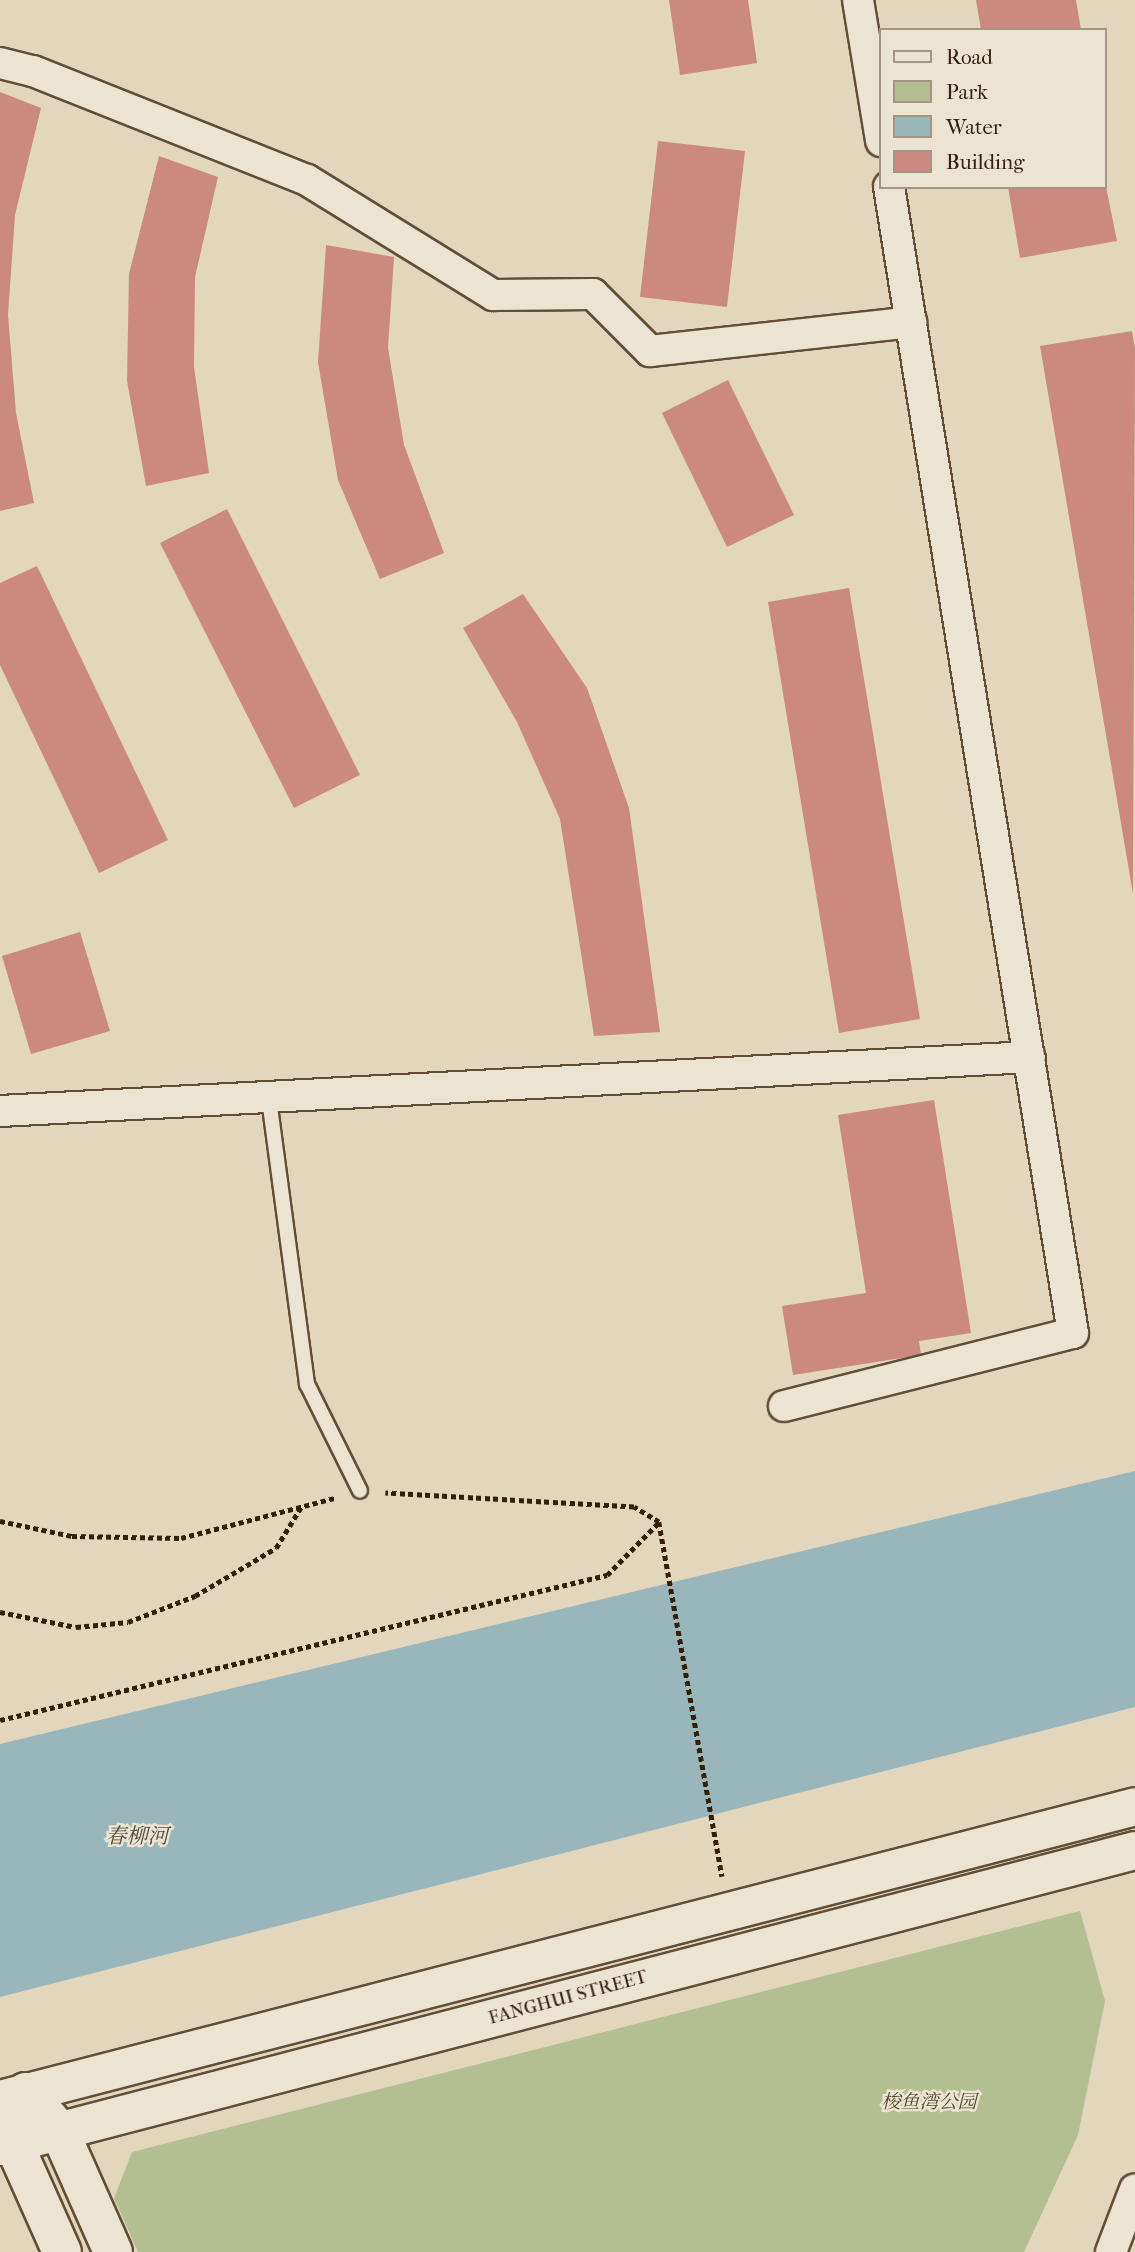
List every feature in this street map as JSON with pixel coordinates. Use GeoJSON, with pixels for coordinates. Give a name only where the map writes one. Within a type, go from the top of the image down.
{"type":"FeatureCollection","features":[{"type":"Feature","properties":{"kind":"main road"},"geometry":{"type":"LineString","coordinates":[[62,2252],[7,2144],[14,2095],[59,2130],[113,2252]]}},
{"type":"Feature","properties":{"kind":"street"},"geometry":{"type":"LineString","coordinates":[[858,0],[880,135]]}},
{"type":"Feature","properties":{"kind":"street"},"geometry":{"type":"LineString","coordinates":[[0,63],[33,71],[307,180],[493,295],[593,294],[650,351],[911,322]]}},
{"type":"Feature","properties":{"kind":"street"},"geometry":{"type":"LineString","coordinates":[[784,1406],[1073,1333],[889,189]]}},
{"type":"Feature","properties":{"kind":"street"},"geometry":{"type":"LineString","coordinates":[[0,1111],[1030,1057]]}},
{"type":"Feature","properties":{"kind":"street"},"geometry":{"type":"LineString","coordinates":[[14,2095],[1135,1806]]}},
{"type":"Feature","properties":{"kind":"street","name":"FANGHUI STREET"},"geometry":{"type":"LineString","coordinates":[[7,2144],[1135,1850]]}},
{"type":"Feature","properties":{"kind":"street"},"geometry":{"type":"LineString","coordinates":[[1111,2252],[1135,2189]]}},
{"type":"Feature","properties":{"kind":"lane"},"geometry":{"type":"LineString","coordinates":[[268,1099],[307,1384],[360,1491]]}},
{"type":"Feature","properties":{"kind":"path"},"geometry":{"type":"LineString","coordinates":[[0,1521],[72,1536],[181,1538],[360,1491],[634,1507],[659,1522]]}},
{"type":"Feature","properties":{"kind":"path"},"geometry":{"type":"LineString","coordinates":[[0,1612],[76,1627],[128,1622],[195,1596],[276,1548],[301,1507]]}},
{"type":"Feature","properties":{"kind":"path"},"geometry":{"type":"LineString","coordinates":[[659,1522],[720,1864]]}},
{"type":"Feature","properties":{"kind":"path"},"geometry":{"type":"LineString","coordinates":[[0,1720],[607,1575],[659,1522]]}},
{"type":"Feature","properties":{"kind":"green space","name":"梭鱼湾公园"},"geometry":{"type":"Polygon","coordinates":[[[1080,1911],[1105,2001],[1078,2135],[1024,2252],[138,2252],[114,2198],[132,2152],[1080,1911]]]}},
{"type":"Feature","properties":{"kind":"water","name":"春柳河"},"geometry":{"type":"Polygon","coordinates":[[[1135,1471],[1135,1707],[0,1997],[0,1744],[1135,1471]]]}},
{"type":"Feature","properties":{"kind":"building"},"geometry":{"type":"Polygon","coordinates":[[[669,0],[748,0],[757,63],[680,75],[669,0]]]}},
{"type":"Feature","properties":{"kind":"building"},"geometry":{"type":"Polygon","coordinates":[[[976,0],[1076,0],[1081,28],[981,28],[976,0]]]}},
{"type":"Feature","properties":{"kind":"building"},"geometry":{"type":"Polygon","coordinates":[[[0,92],[41,108],[15,215],[8,315],[16,413],[34,503],[0,511],[0,92]]]}},
{"type":"Feature","properties":{"kind":"building"},"geometry":{"type":"Polygon","coordinates":[[[658,141],[745,151],[727,307],[640,297],[658,141]]]}},
{"type":"Feature","properties":{"kind":"building"},"geometry":{"type":"Polygon","coordinates":[[[159,156],[218,177],[195,277],[194,367],[209,473],[146,486],[127,381],[129,274],[159,156]]]}},
{"type":"Feature","properties":{"kind":"building"},"geometry":{"type":"Polygon","coordinates":[[[1008,189],[1106,189],[1117,241],[1020,258],[1008,189]]]}},
{"type":"Feature","properties":{"kind":"building"},"geometry":{"type":"Polygon","coordinates":[[[326,245],[394,257],[388,348],[404,445],[444,553],[380,579],[338,480],[318,362],[326,245]]]}},
{"type":"Feature","properties":{"kind":"building"},"geometry":{"type":"Polygon","coordinates":[[[1132,331],[1135,349],[1133,894],[1040,346],[1132,331]]]}},
{"type":"Feature","properties":{"kind":"building"},"geometry":{"type":"Polygon","coordinates":[[[728,380],[794,515],[727,547],[662,413],[728,380]]]}},
{"type":"Feature","properties":{"kind":"building"},"geometry":{"type":"Polygon","coordinates":[[[227,509],[360,775],[294,808],[160,543],[227,509]]]}},
{"type":"Feature","properties":{"kind":"building"},"geometry":{"type":"Polygon","coordinates":[[[37,566],[168,840],[99,873],[0,665],[0,583],[37,566]]]}},
{"type":"Feature","properties":{"kind":"building"},"geometry":{"type":"Polygon","coordinates":[[[849,588],[920,1019],[839,1033],[768,602],[849,588]]]}},
{"type":"Feature","properties":{"kind":"building"},"geometry":{"type":"Polygon","coordinates":[[[523,594],[587,688],[629,808],[660,1032],[594,1036],[560,819],[517,722],[463,628],[523,594]]]}},
{"type":"Feature","properties":{"kind":"building"},"geometry":{"type":"Polygon","coordinates":[[[80,932],[110,1031],[31,1054],[2,956],[80,932]]]}},
{"type":"Feature","properties":{"kind":"building"},"geometry":{"type":"Polygon","coordinates":[[[934,1100],[971,1333],[919,1341],[921,1355],[793,1375],[782,1306],[866,1293],[838,1115],[934,1100]]]}}]}
